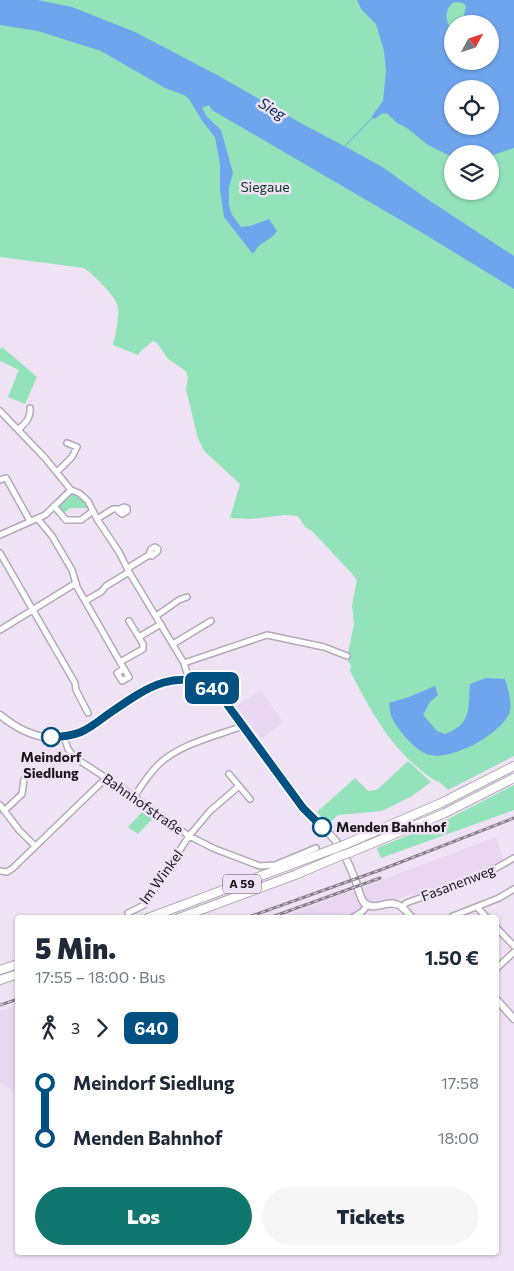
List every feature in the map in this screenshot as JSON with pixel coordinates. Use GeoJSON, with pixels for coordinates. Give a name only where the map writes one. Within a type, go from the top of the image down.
{"type":"FeatureCollection","features":[{"type":"Feature","properties":{"kind":"highway","name":"A 59"},"geometry":{"type":"LineString","coordinates":[[156,915],[340,846],[441,803],[514,766]]}},
{"type":"Feature","properties":{"kind":"highway","name":"A 59"},"geometry":{"type":"LineString","coordinates":[[186,915],[295,875],[445,813],[514,778]]}},
{"type":"Feature","properties":{"kind":"highway"},"geometry":{"type":"LineString","coordinates":[[0,970],[15,965]]}},
{"type":"Feature","properties":{"kind":"highway"},"geometry":{"type":"LineString","coordinates":[[0,980],[15,975]]}},
{"type":"Feature","properties":{"kind":"main road"},"geometry":{"type":"LineString","coordinates":[[0,715],[22,729],[35,734],[64,737],[90,727],[153,686],[170,680],[189,680],[207,685],[218,692],[310,817],[332,836],[347,859],[361,899],[367,906],[392,904],[402,908],[409,915]]}},
{"type":"Feature","properties":{"kind":"main road"},"geometry":{"type":"LineString","coordinates":[[499,1002],[514,1019]]}},
{"type":"Feature","properties":{"kind":"street"},"geometry":{"type":"LineString","coordinates":[[19,429],[28,420],[31,414],[30,408]]}},
{"type":"Feature","properties":{"kind":"street"},"geometry":{"type":"LineString","coordinates":[[0,411],[19,429],[71,490],[84,496],[184,663],[189,680]]}},
{"type":"Feature","properties":{"kind":"street"},"geometry":{"type":"LineString","coordinates":[[57,472],[72,457],[77,447],[67,442]]}},
{"type":"Feature","properties":{"kind":"street"},"geometry":{"type":"LineString","coordinates":[[0,472],[30,521]]}},
{"type":"Feature","properties":{"kind":"street"},"geometry":{"type":"LineString","coordinates":[[0,535],[38,519],[71,490]]}},
{"type":"Feature","properties":{"kind":"street"},"geometry":{"type":"LineString","coordinates":[[54,506],[66,520],[81,520],[94,511]]}},
{"type":"Feature","properties":{"kind":"street"},"geometry":{"type":"LineString","coordinates":[[97,519],[113,509],[120,509]]}},
{"type":"Feature","properties":{"kind":"street"},"geometry":{"type":"LineString","coordinates":[[38,519],[52,536],[72,570],[76,583],[124,669]]}},
{"type":"Feature","properties":{"kind":"street"},"geometry":{"type":"LineString","coordinates":[[0,553],[75,683],[76,690],[88,713]]}},
{"type":"Feature","properties":{"kind":"street"},"geometry":{"type":"LineString","coordinates":[[86,601],[101,592],[106,586],[149,555]]}},
{"type":"Feature","properties":{"kind":"street"},"geometry":{"type":"LineString","coordinates":[[0,630],[76,583]]}},
{"type":"Feature","properties":{"kind":"street"},"geometry":{"type":"LineString","coordinates":[[156,616],[179,600],[187,597]]}},
{"type":"Feature","properties":{"kind":"street"},"geometry":{"type":"LineString","coordinates":[[120,662],[143,649],[144,644],[129,621]]}},
{"type":"Feature","properties":{"kind":"street"},"geometry":{"type":"LineString","coordinates":[[173,644],[211,621]]}},
{"type":"Feature","properties":{"kind":"street"},"geometry":{"type":"LineString","coordinates":[[139,637],[161,624]]}},
{"type":"Feature","properties":{"kind":"street"},"geometry":{"type":"LineString","coordinates":[[184,663],[267,635],[324,647],[347,656]]}},
{"type":"Feature","properties":{"kind":"street"},"geometry":{"type":"LineString","coordinates":[[134,796],[156,766],[168,757],[194,744],[243,726]]}},
{"type":"Feature","properties":{"kind":"street","name":"Bahnhofstraße"},"geometry":{"type":"LineString","coordinates":[[64,737],[68,749],[74,757],[134,796],[189,836],[215,849],[260,866],[275,866],[316,848]]}},
{"type":"Feature","properties":{"kind":"street"},"geometry":{"type":"LineString","coordinates":[[229,774],[250,799]]}},
{"type":"Feature","properties":{"kind":"street"},"geometry":{"type":"LineString","coordinates":[[0,871],[7,872],[13,868],[106,778]]}},
{"type":"Feature","properties":{"kind":"street"},"geometry":{"type":"LineString","coordinates":[[4,811],[22,794],[24,779]]}},
{"type":"Feature","properties":{"kind":"street","name":"Bahnhofstraße"},"geometry":{"type":"LineString","coordinates":[[189,836],[210,811],[239,786]]}},
{"type":"Feature","properties":{"kind":"street"},"geometry":{"type":"LineString","coordinates":[[0,805],[19,830],[35,846]]}},
{"type":"Feature","properties":{"kind":"street","name":"Im Winkel"},"geometry":{"type":"LineString","coordinates":[[128,913],[144,905],[189,836]]}},
{"type":"Feature","properties":{"kind":"street","name":"Fasanenweg"},"geometry":{"type":"LineString","coordinates":[[402,908],[406,903],[482,876],[514,858]]}},
{"type":"Feature","properties":{"kind":"street"},"geometry":{"type":"LineString","coordinates":[[456,915],[499,898],[514,889]]}},
{"type":"Feature","properties":{"kind":"street"},"geometry":{"type":"LineString","coordinates":[[357,915],[367,906]]}},
{"type":"Feature","properties":{"kind":"street"},"geometry":{"type":"LineString","coordinates":[[477,907],[484,915]]}},
{"type":"Feature","properties":{"kind":"street"},"geometry":{"type":"LineString","coordinates":[[499,930],[514,946]]}},
{"type":"Feature","properties":{"kind":"street"},"geometry":{"type":"LineString","coordinates":[[499,967],[514,952]]}},
{"type":"Feature","properties":{"kind":"shaded area"},"geometry":{"type":"Polygon","coordinates":[[[260,689],[283,722],[262,739],[237,706],[260,689]]]}},
{"type":"Feature","properties":{"kind":"shaded area"},"geometry":{"type":"Polygon","coordinates":[[[496,837],[504,862],[450,886],[378,903],[352,915],[288,915],[496,837]]]}},
{"type":"Feature","properties":{"kind":"shaded area"},"geometry":{"type":"Polygon","coordinates":[[[15,1006],[15,1092],[0,1083],[0,1011],[15,1006]]]}},
{"type":"Feature","properties":{"kind":"green space","name":"Siegaue"},"geometry":{"type":"Polygon","coordinates":[[[0,0],[514,0],[514,756],[448,790],[438,781],[421,771],[396,746],[376,717],[350,671],[351,666],[347,658],[354,624],[352,605],[357,580],[312,531],[305,527],[298,516],[285,515],[251,519],[230,518],[240,484],[205,452],[198,439],[186,389],[188,378],[186,371],[168,359],[157,343],[153,341],[138,355],[113,345],[118,318],[117,304],[108,290],[84,268],[0,257],[0,0]]]}},
{"type":"Feature","properties":{"kind":"green space"},"geometry":{"type":"Polygon","coordinates":[[[2,347],[37,377],[25,404],[8,397],[19,370],[0,361],[0,350],[2,347]]]}},
{"type":"Feature","properties":{"kind":"green space"},"geometry":{"type":"Polygon","coordinates":[[[70,495],[81,498],[89,508],[70,508],[63,514],[57,507],[70,495]]]}},
{"type":"Feature","properties":{"kind":"green space"},"geometry":{"type":"Polygon","coordinates":[[[408,761],[431,782],[412,796],[382,811],[338,815],[328,824],[317,812],[355,778],[368,791],[377,790],[408,761]]]}},
{"type":"Feature","properties":{"kind":"green space"},"geometry":{"type":"Polygon","coordinates":[[[514,785],[514,810],[381,858],[377,848],[448,819],[514,785]]]}},
{"type":"Feature","properties":{"kind":"green space"},"geometry":{"type":"Polygon","coordinates":[[[144,810],[154,817],[138,834],[128,827],[144,810]]]}},
{"type":"Feature","properties":{"kind":"water","name":"Sieg"},"geometry":{"type":"Polygon","coordinates":[[[0,0],[37,0],[72,7],[135,32],[219,76],[384,168],[424,197],[514,256],[514,289],[421,232],[212,110],[209,105],[202,108],[207,117],[221,130],[233,173],[229,187],[229,206],[232,215],[241,227],[250,226],[269,219],[277,231],[252,253],[224,217],[220,190],[220,164],[215,137],[189,99],[184,95],[165,88],[101,51],[38,31],[0,25],[0,0]]]}},
{"type":"Feature","properties":{"kind":"water"},"geometry":{"type":"Polygon","coordinates":[[[357,0],[514,0],[514,148],[499,153],[499,145],[444,145],[444,153],[428,145],[407,128],[397,123],[388,114],[383,113],[374,119],[372,118],[383,101],[386,71],[384,51],[376,24],[361,9],[357,0]]]}},
{"type":"Feature","properties":{"kind":"water"},"geometry":{"type":"Polygon","coordinates":[[[486,678],[505,679],[509,692],[509,714],[504,722],[486,738],[462,750],[440,756],[425,753],[408,740],[391,716],[389,703],[435,686],[438,695],[430,702],[423,715],[437,731],[445,734],[460,725],[467,715],[470,684],[486,678]]]}},
{"type":"Feature","properties":{"kind":"waterway"},"geometry":{"type":"LineString","coordinates":[[345,146],[372,118]]}},
{"type":"Feature","properties":{"kind":"railway"},"geometry":{"type":"LineString","coordinates":[[254,915],[383,869],[514,818]]}},
{"type":"Feature","properties":{"kind":"railway"},"geometry":{"type":"LineString","coordinates":[[277,915],[380,878]]}},
{"type":"Feature","properties":{"kind":"railway"},"geometry":{"type":"LineString","coordinates":[[0,1005],[15,1000]]}},
{"type":"Feature","properties":{"kind":"bus line","name":"640"},"geometry":{"type":"LineString","coordinates":[[51,737],[68,736],[81,732],[137,695],[163,682],[189,680],[207,685],[218,692],[303,808],[322,827]]}},
{"type":"Feature","properties":{"kind":"place","name":"Meindorf Siedlung"},"geometry":{"type":"Point","coordinates":[51,737]}},
{"type":"Feature","properties":{"kind":"place","name":"Menden Bahnhof"},"geometry":{"type":"Point","coordinates":[322,827]}}]}
